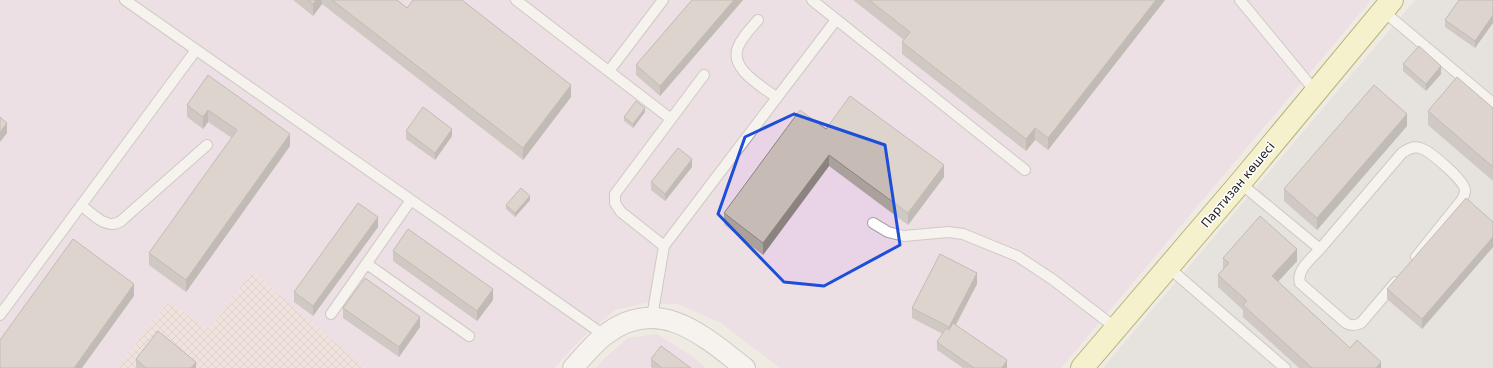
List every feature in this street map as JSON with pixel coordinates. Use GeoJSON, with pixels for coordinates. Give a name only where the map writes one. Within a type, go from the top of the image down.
{"type":"FeatureCollection","features":[{"type":"Feature","properties":{"kind":"main road","name":"Партизан көшесі"},"geometry":{"type":"LineString","coordinates":[[1082,368],[1240,183],[1387,6]]}},
{"type":"Feature","properties":{"kind":"street"},"geometry":{"type":"LineString","coordinates":[[573,368],[591,347],[604,335],[619,325],[646,317],[680,324],[708,339],[745,368]]}},
{"type":"Feature","properties":{"kind":"lane"},"geometry":{"type":"LineString","coordinates":[[125,0],[604,335]]}},
{"type":"Feature","properties":{"kind":"lane"},"geometry":{"type":"LineString","coordinates":[[516,0],[671,119]]}},
{"type":"Feature","properties":{"kind":"lane"},"geometry":{"type":"LineString","coordinates":[[609,71],[663,0]]}},
{"type":"Feature","properties":{"kind":"lane"},"geometry":{"type":"LineString","coordinates":[[812,0],[1025,170]]}},
{"type":"Feature","properties":{"kind":"lane"},"geometry":{"type":"LineString","coordinates":[[1240,0],[1315,91]]}},
{"type":"Feature","properties":{"kind":"lane"},"geometry":{"type":"LineString","coordinates":[[1387,6],[1493,103]]}},
{"type":"Feature","properties":{"kind":"lane"},"geometry":{"type":"LineString","coordinates":[[758,20],[738,46],[736,54],[737,62],[741,70],[777,98]]}},
{"type":"Feature","properties":{"kind":"lane"},"geometry":{"type":"LineString","coordinates":[[646,317],[664,246],[836,20]]}},
{"type":"Feature","properties":{"kind":"lane"},"geometry":{"type":"LineString","coordinates":[[0,315],[196,50]]}},
{"type":"Feature","properties":{"kind":"lane"},"geometry":{"type":"LineString","coordinates":[[664,246],[621,212],[615,203],[615,194],[704,75]]}},
{"type":"Feature","properties":{"kind":"lane"},"geometry":{"type":"LineString","coordinates":[[81,205],[109,224],[114,224],[121,221],[208,145]]}},
{"type":"Feature","properties":{"kind":"lane"},"geometry":{"type":"LineString","coordinates":[[1400,276],[1361,323],[1356,325],[1346,323],[1300,283],[1299,278],[1301,273],[1320,249],[1402,153],[1414,147],[1422,148],[1428,152],[1459,179],[1465,189],[1465,196],[1410,263]]}},
{"type":"Feature","properties":{"kind":"lane"},"geometry":{"type":"LineString","coordinates":[[1240,183],[1320,249]]}},
{"type":"Feature","properties":{"kind":"lane"},"geometry":{"type":"LineString","coordinates":[[331,314],[411,200]]}},
{"type":"Feature","properties":{"kind":"lane"},"geometry":{"type":"LineString","coordinates":[[873,223],[888,232],[904,236],[948,232],[963,234],[1017,256],[1052,279],[1116,328]]}},
{"type":"Feature","properties":{"kind":"lane"},"geometry":{"type":"LineString","coordinates":[[367,264],[469,336]]}},
{"type":"Feature","properties":{"kind":"lane"},"geometry":{"type":"LineString","coordinates":[[1168,267],[1285,368]]}},
{"type":"Feature","properties":{"kind":"highlighted area"},"geometry":{"type":"Polygon","coordinates":[[[794,114],[885,145],[900,245],[824,286],[784,282],[718,214],[745,137],[794,114]]]}},
{"type":"Feature","properties":{"kind":"shaded area"},"geometry":{"type":"Polygon","coordinates":[[[0,0],[1371,0],[1061,368],[780,368],[721,323],[678,304],[645,303],[615,310],[581,339],[554,368],[0,368],[0,0]]]}},
{"type":"Feature","properties":{"kind":"shaded area"},"geometry":{"type":"Polygon","coordinates":[[[1415,0],[1493,0],[1493,368],[1103,368],[1415,0]]]}},
{"type":"Feature","properties":{"kind":"shaded area"},"geometry":{"type":"Polygon","coordinates":[[[252,272],[365,368],[118,368],[168,302],[209,330],[252,272]]]}},
{"type":"Feature","properties":{"kind":"shaded area"},"geometry":{"type":"Polygon","coordinates":[[[657,334],[692,356],[706,368],[596,368],[628,338],[657,334]]]}},
{"type":"Feature","properties":{"kind":"building"},"geometry":{"type":"Polygon","coordinates":[[[308,0],[316,0],[313,4],[308,0]]]}},
{"type":"Feature","properties":{"kind":"building"},"geometry":{"type":"Polygon","coordinates":[[[332,0],[397,0],[407,8],[413,0],[462,0],[571,85],[523,148],[332,0]]]}},
{"type":"Feature","properties":{"kind":"building"},"geometry":{"type":"Polygon","coordinates":[[[692,0],[734,0],[660,86],[636,65],[692,0]]]}},
{"type":"Feature","properties":{"kind":"building"},"geometry":{"type":"Polygon","coordinates":[[[869,0],[1156,0],[1048,138],[1035,128],[1026,139],[902,42],[910,32],[869,0]]]}},
{"type":"Feature","properties":{"kind":"building"},"geometry":{"type":"Polygon","coordinates":[[[1459,0],[1493,1],[1493,15],[1475,41],[1445,20],[1459,0]]]}},
{"type":"Feature","properties":{"kind":"building"},"geometry":{"type":"Polygon","coordinates":[[[1419,46],[1441,66],[1426,84],[1403,64],[1419,46]]]}},
{"type":"Feature","properties":{"kind":"building"},"geometry":{"type":"Polygon","coordinates":[[[208,75],[290,134],[186,280],[149,253],[237,130],[208,110],[203,117],[187,105],[208,75]]]}},
{"type":"Feature","properties":{"kind":"building"},"geometry":{"type":"Polygon","coordinates":[[[1457,77],[1493,108],[1493,167],[1428,111],[1457,77]]]}},
{"type":"Feature","properties":{"kind":"building"},"geometry":{"type":"Polygon","coordinates":[[[1374,85],[1407,114],[1317,218],[1284,189],[1374,85]]]}},
{"type":"Feature","properties":{"kind":"building"},"geometry":{"type":"Polygon","coordinates":[[[850,96],[944,165],[908,213],[829,155],[763,243],[724,213],[800,110],[826,129],[850,96]]]}},
{"type":"Feature","properties":{"kind":"building"},"geometry":{"type":"Polygon","coordinates":[[[636,101],[645,108],[633,124],[624,117],[636,101]]]}},
{"type":"Feature","properties":{"kind":"building"},"geometry":{"type":"Polygon","coordinates":[[[423,107],[452,129],[435,153],[406,131],[423,107]]]}},
{"type":"Feature","properties":{"kind":"building"},"geometry":{"type":"Polygon","coordinates":[[[0,117],[7,123],[0,132],[0,117]]]}},
{"type":"Feature","properties":{"kind":"building"},"geometry":{"type":"Polygon","coordinates":[[[678,148],[692,159],[665,194],[651,182],[678,148]]]}},
{"type":"Feature","properties":{"kind":"building"},"geometry":{"type":"Polygon","coordinates":[[[521,188],[530,196],[515,213],[506,205],[521,188]]]}},
{"type":"Feature","properties":{"kind":"building"},"geometry":{"type":"Polygon","coordinates":[[[1466,198],[1493,222],[1493,237],[1422,319],[1387,289],[1466,198]]]}},
{"type":"Feature","properties":{"kind":"building"},"geometry":{"type":"Polygon","coordinates":[[[358,203],[378,217],[313,306],[294,292],[358,203]]]}},
{"type":"Feature","properties":{"kind":"building"},"geometry":{"type":"Polygon","coordinates":[[[1260,216],[1297,249],[1272,276],[1350,348],[1357,340],[1381,362],[1376,368],[1312,368],[1243,305],[1247,301],[1218,275],[1229,263],[1223,258],[1260,216]]]}},
{"type":"Feature","properties":{"kind":"building"},"geometry":{"type":"Polygon","coordinates":[[[408,229],[493,289],[477,311],[393,251],[408,229]]]}},
{"type":"Feature","properties":{"kind":"building"},"geometry":{"type":"Polygon","coordinates":[[[73,239],[134,284],[74,368],[0,368],[0,340],[73,239]]]}},
{"type":"Feature","properties":{"kind":"building"},"geometry":{"type":"Polygon","coordinates":[[[940,254],[977,273],[949,327],[912,308],[940,254]]]}},
{"type":"Feature","properties":{"kind":"building"},"geometry":{"type":"Polygon","coordinates":[[[365,278],[420,317],[399,347],[343,308],[365,278]]]}},
{"type":"Feature","properties":{"kind":"building"},"geometry":{"type":"Polygon","coordinates":[[[953,323],[1007,360],[1002,368],[974,368],[937,342],[946,328],[949,330],[953,323]]]}},
{"type":"Feature","properties":{"kind":"building"},"geometry":{"type":"Polygon","coordinates":[[[158,331],[196,362],[191,368],[146,368],[136,359],[158,331]]]}},
{"type":"Feature","properties":{"kind":"building"},"geometry":{"type":"Polygon","coordinates":[[[661,346],[691,368],[662,368],[651,359],[661,346]]]}}]}
